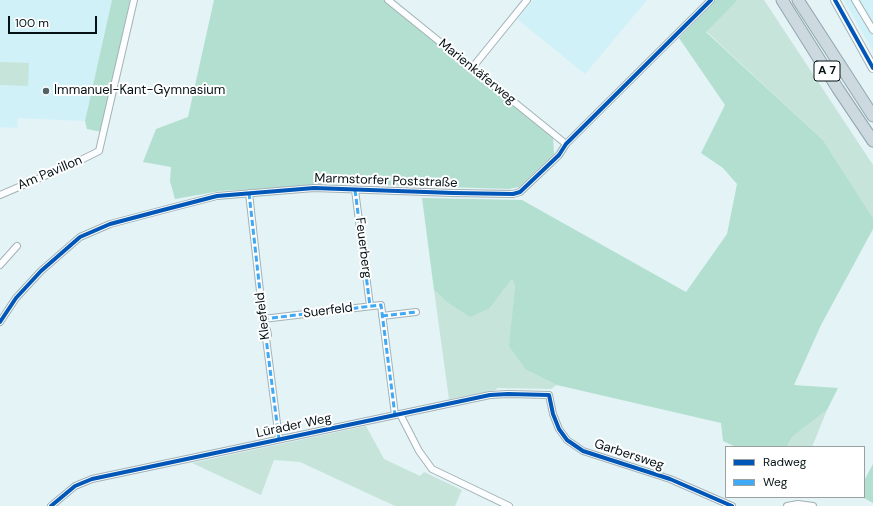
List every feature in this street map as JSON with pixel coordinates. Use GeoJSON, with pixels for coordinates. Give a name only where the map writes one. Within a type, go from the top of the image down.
{"type":"FeatureCollection","features":[{"type":"Feature","properties":{"kind":"highway","name":"A 7"},"geometry":{"type":"LineString","coordinates":[[782,0],[838,89],[873,141]]}},
{"type":"Feature","properties":{"kind":"highway","name":"A 7"},"geometry":{"type":"LineString","coordinates":[[798,0],[873,116]]}},
{"type":"Feature","properties":{"kind":"main road"},"geometry":{"type":"LineString","coordinates":[[835,0],[873,68]]}},
{"type":"Feature","properties":{"kind":"street","name":"Am Pavillon"},"geometry":{"type":"LineString","coordinates":[[0,195],[75,163],[99,151],[134,0]]}},
{"type":"Feature","properties":{"kind":"street","name":"Marienkäferweg"},"geometry":{"type":"LineString","coordinates":[[388,0],[566,144]]}},
{"type":"Feature","properties":{"kind":"street"},"geometry":{"type":"LineString","coordinates":[[472,68],[527,0]]}},
{"type":"Feature","properties":{"kind":"street","name":"Marmstorfer Poststraße"},"geometry":{"type":"LineString","coordinates":[[0,322],[16,298],[41,271],[80,237],[110,224],[217,196],[314,188],[513,194],[525,188],[559,156],[566,144],[711,0]]}},
{"type":"Feature","properties":{"kind":"street"},"geometry":{"type":"LineString","coordinates":[[855,0],[873,30]]}},
{"type":"Feature","properties":{"kind":"street","name":"Feuerberg"},"geometry":{"type":"LineString","coordinates":[[355,190],[370,306]]}},
{"type":"Feature","properties":{"kind":"street","name":"Kleefeld"},"geometry":{"type":"LineString","coordinates":[[249,193],[263,319],[264,327],[267,330],[266,338],[279,439]]}},
{"type":"Feature","properties":{"kind":"street"},"geometry":{"type":"LineString","coordinates":[[0,265],[17,246]]}},
{"type":"Feature","properties":{"kind":"street","name":"Suerfeld"},"geometry":{"type":"LineString","coordinates":[[263,319],[381,305],[382,316]]}},
{"type":"Feature","properties":{"kind":"street"},"geometry":{"type":"LineString","coordinates":[[416,312],[382,316],[397,415],[432,469],[509,506]]}},
{"type":"Feature","properties":{"kind":"street","name":"Lürader Weg"},"geometry":{"type":"LineString","coordinates":[[51,506],[75,486],[92,478],[490,395],[550,395]]}},
{"type":"Feature","properties":{"kind":"street","name":"Garbersweg"},"geometry":{"type":"LineString","coordinates":[[550,395],[553,414],[559,429],[567,440],[584,451],[670,479],[732,506]]}},
{"type":"Feature","properties":{"kind":"street"},"geometry":{"type":"LineString","coordinates":[[787,506],[808,505]]}},
{"type":"Feature","properties":{"kind":"shaded area","name":"Immanuel-Kant-Gymnasium"},"geometry":{"type":"Polygon","coordinates":[[[0,0],[112,0],[85,121],[18,118],[17,128],[0,127],[0,0]]]}},
{"type":"Feature","properties":{"kind":"shaded area"},"geometry":{"type":"Polygon","coordinates":[[[533,0],[647,0],[585,74],[517,19],[533,0]]]}},
{"type":"Feature","properties":{"kind":"shaded area"},"geometry":{"type":"Polygon","coordinates":[[[844,0],[873,0],[873,51],[844,0]]]}},
{"type":"Feature","properties":{"kind":"green space"},"geometry":{"type":"Polygon","coordinates":[[[112,0],[130,0],[102,132],[87,129],[85,121],[112,0]]]}},
{"type":"Feature","properties":{"kind":"green space"},"geometry":{"type":"Polygon","coordinates":[[[214,0],[383,0],[553,137],[554,154],[519,187],[509,189],[352,184],[220,191],[175,199],[170,181],[171,167],[143,162],[156,129],[188,117],[214,0]]]}},
{"type":"Feature","properties":{"kind":"green space"},"geometry":{"type":"Polygon","coordinates":[[[716,0],[738,0],[706,32],[823,140],[873,218],[873,229],[821,325],[794,385],[838,388],[827,410],[792,437],[788,446],[734,446],[723,441],[721,423],[557,385],[526,370],[509,346],[515,286],[512,279],[490,308],[470,317],[447,302],[434,290],[422,198],[522,200],[686,292],[727,234],[737,184],[723,168],[701,153],[725,105],[679,38],[716,0]]]}},
{"type":"Feature","properties":{"kind":"green space"},"geometry":{"type":"Polygon","coordinates":[[[738,0],[764,0],[873,165],[873,218],[823,140],[706,31],[738,0]]]}},
{"type":"Feature","properties":{"kind":"green space"},"geometry":{"type":"Polygon","coordinates":[[[0,62],[29,63],[28,86],[0,85],[0,62]]]}},
{"type":"Feature","properties":{"kind":"green space"},"geometry":{"type":"Polygon","coordinates":[[[512,279],[515,286],[510,346],[526,370],[557,385],[551,389],[497,388],[496,390],[449,399],[434,290],[447,302],[490,308],[512,279]]]}},
{"type":"Feature","properties":{"kind":"green space"},"geometry":{"type":"Polygon","coordinates":[[[827,410],[812,446],[788,446],[792,437],[827,410]]]}},
{"type":"Feature","properties":{"kind":"green space"},"geometry":{"type":"Polygon","coordinates":[[[366,426],[384,459],[420,476],[424,472],[462,490],[455,506],[395,506],[300,462],[274,460],[261,495],[192,463],[366,426]]]}},
{"type":"Feature","properties":{"kind":"green space"},"geometry":{"type":"Polygon","coordinates":[[[873,464],[873,503],[864,498],[865,479],[873,464]]]}},
{"type":"Feature","properties":{"kind":"marked path"},"geometry":{"type":"LineString","coordinates":[[355,190],[370,306]]}},
{"type":"Feature","properties":{"kind":"marked path"},"geometry":{"type":"LineString","coordinates":[[249,193],[264,327],[267,330],[268,335],[266,338],[279,439]]}},
{"type":"Feature","properties":{"kind":"marked path"},"geometry":{"type":"LineString","coordinates":[[263,319],[381,305],[395,415]]}},
{"type":"Feature","properties":{"kind":"marked path"},"geometry":{"type":"LineString","coordinates":[[382,316],[416,312]]}},
{"type":"Feature","properties":{"kind":"cycle path"},"geometry":{"type":"LineString","coordinates":[[0,322],[16,298],[41,271],[80,237],[110,224],[217,196],[314,188],[453,193],[513,194],[520,192],[559,155],[566,144],[711,0]]}},
{"type":"Feature","properties":{"kind":"cycle path"},"geometry":{"type":"LineString","coordinates":[[835,0],[873,68]]}},
{"type":"Feature","properties":{"kind":"cycle path"},"geometry":{"type":"LineString","coordinates":[[51,506],[75,486],[92,479],[490,395],[508,394],[549,395],[553,414],[559,429],[567,440],[583,451],[670,479],[732,506]]}},
{"type":"Feature","properties":{"kind":"place","name":"Immanuel-Kant-Gymnasium"},"geometry":{"type":"Point","coordinates":[46,91]}}]}
